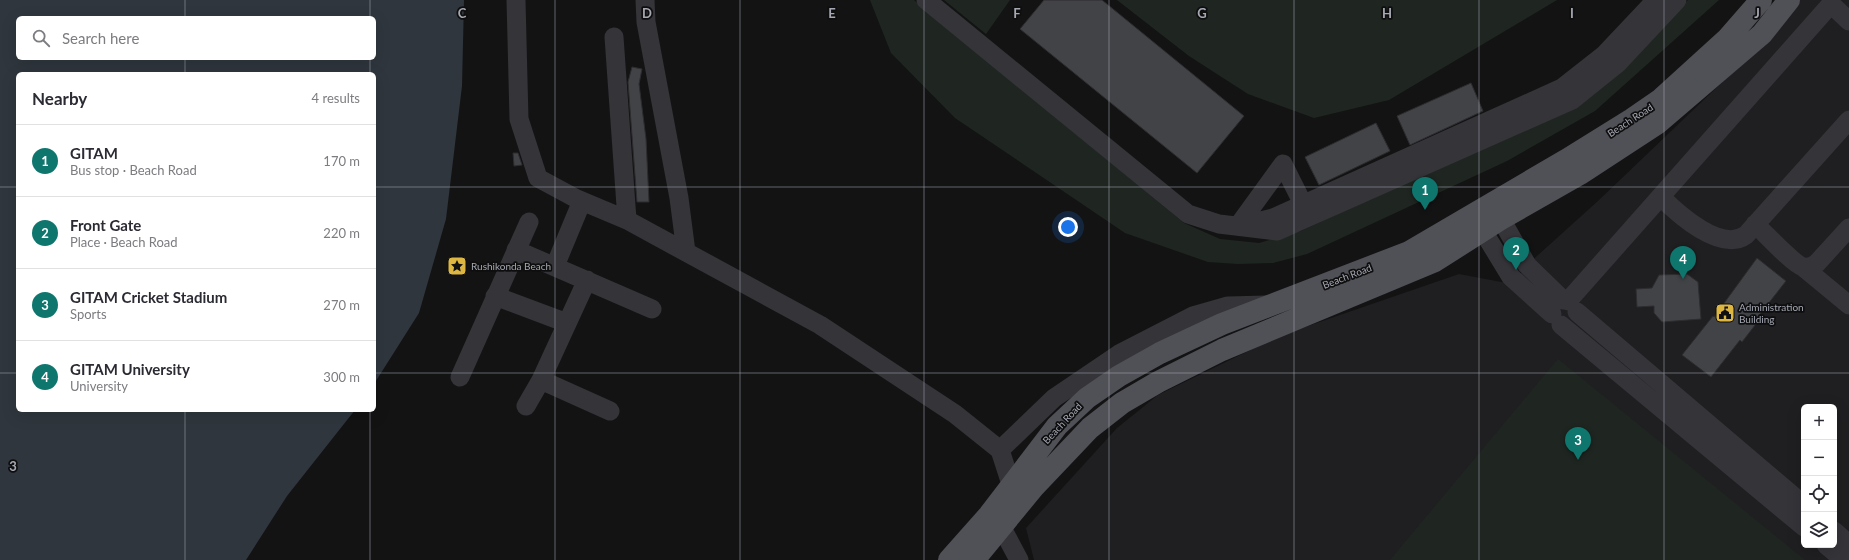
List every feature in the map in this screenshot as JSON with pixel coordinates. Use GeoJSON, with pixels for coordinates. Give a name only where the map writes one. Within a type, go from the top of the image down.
{"type":"FeatureCollection","features":[{"type":"Feature","properties":{"kind":"main road","name":"Beach Road"},"geometry":{"type":"LineString","coordinates":[[949,560],[996,521],[1011,484],[1057,426],[1087,398],[1119,376],[1160,353],[1222,324],[1409,252],[1632,119],[1660,99],[1727,39],[1761,0]]}},
{"type":"Feature","properties":{"kind":"main road"},"geometry":{"type":"LineString","coordinates":[[974,560],[996,521],[1033,488],[1090,428],[1122,403],[1158,382],[1222,350],[1434,261],[1501,219],[1580,174],[1658,123],[1762,34],[1788,0]]}},
{"type":"Feature","properties":{"kind":"street"},"geometry":{"type":"LineString","coordinates":[[516,0],[519,119],[538,178],[582,201],[627,220],[820,324],[955,414],[1000,450],[1000,454],[1011,484]]}},
{"type":"Feature","properties":{"kind":"street"},"geometry":{"type":"LineString","coordinates":[[645,0],[645,15],[679,198],[686,252]]}},
{"type":"Feature","properties":{"kind":"street"},"geometry":{"type":"LineString","coordinates":[[1238,226],[1273,218],[1562,88],[1604,55],[1656,0]]}},
{"type":"Feature","properties":{"kind":"street"},"geometry":{"type":"LineString","coordinates":[[929,1],[1188,214],[1219,224],[1277,231],[1572,100],[1618,63],[1677,0]]}},
{"type":"Feature","properties":{"kind":"street"},"geometry":{"type":"LineString","coordinates":[[1564,310],[1661,196],[1832,2],[1849,21]]}},
{"type":"Feature","properties":{"kind":"street"},"geometry":{"type":"LineString","coordinates":[[614,37],[627,220]]}},
{"type":"Feature","properties":{"kind":"street"},"geometry":{"type":"LineString","coordinates":[[1661,196],[1691,223],[1724,239],[1740,240],[1849,120]]}},
{"type":"Feature","properties":{"kind":"street"},"geometry":{"type":"LineString","coordinates":[[1238,226],[1283,164],[1304,204]]}},
{"type":"Feature","properties":{"kind":"street"},"geometry":{"type":"LineString","coordinates":[[555,266],[582,201]]}},
{"type":"Feature","properties":{"kind":"street"},"geometry":{"type":"LineString","coordinates":[[1501,219],[1527,265],[1564,310],[1801,524]]}},
{"type":"Feature","properties":{"kind":"street"},"geometry":{"type":"LineString","coordinates":[[460,376],[529,222]]}},
{"type":"Feature","properties":{"kind":"street"},"geometry":{"type":"LineString","coordinates":[[1755,224],[1795,262],[1849,305]]}},
{"type":"Feature","properties":{"kind":"street"},"geometry":{"type":"LineString","coordinates":[[1803,267],[1812,267],[1817,263],[1849,228]]}},
{"type":"Feature","properties":{"kind":"street"},"geometry":{"type":"LineString","coordinates":[[1483,231],[1511,277],[1564,310],[1801,503]]}},
{"type":"Feature","properties":{"kind":"street"},"geometry":{"type":"LineString","coordinates":[[516,250],[652,309]]}},
{"type":"Feature","properties":{"kind":"street"},"geometry":{"type":"LineString","coordinates":[[526,406],[541,380],[587,280]]}},
{"type":"Feature","properties":{"kind":"street"},"geometry":{"type":"LineString","coordinates":[[495,296],[567,323]]}},
{"type":"Feature","properties":{"kind":"street"},"geometry":{"type":"LineString","coordinates":[[1000,450],[1054,398],[1119,354],[1193,316],[1228,306],[1272,304]]}},
{"type":"Feature","properties":{"kind":"street"},"geometry":{"type":"LineString","coordinates":[[541,380],[610,411]]}},
{"type":"Feature","properties":{"kind":"street"},"geometry":{"type":"LineString","coordinates":[[996,521],[1018,560]]}},
{"type":"Feature","properties":{"kind":"street"},"geometry":{"type":"LineString","coordinates":[[1837,534],[1849,544]]}},
{"type":"Feature","properties":{"kind":"street"},"geometry":{"type":"LineString","coordinates":[[1830,548],[1844,560]]}},
{"type":"Feature","properties":{"kind":"street"},"geometry":{"type":"LineString","coordinates":[[1847,560],[1849,553]]}},
{"type":"Feature","properties":{"kind":"shaded area"},"geometry":{"type":"Polygon","coordinates":[[[0,0],[464,0],[462,86],[446,219],[419,313],[376,381],[376,72],[16,72],[16,412],[353,412],[287,496],[246,560],[0,560],[0,0]]]}},
{"type":"Feature","properties":{"kind":"shaded area"},"geometry":{"type":"Polygon","coordinates":[[[870,0],[914,0],[1184,223],[1220,239],[1259,243],[1301,231],[1424,174],[1615,76],[1688,0],[1719,0],[1595,111],[1507,161],[1307,254],[1273,263],[1238,264],[1208,262],[1125,233],[955,118],[891,53],[870,0]]]}},
{"type":"Feature","properties":{"kind":"shaded area"},"geometry":{"type":"Polygon","coordinates":[[[944,0],[1010,0],[986,34],[944,0]]]}},
{"type":"Feature","properties":{"kind":"shaded area"},"geometry":{"type":"Polygon","coordinates":[[[1117,0],[1557,0],[1389,100],[1314,118],[1248,94],[1189,56],[1117,0]]]}},
{"type":"Feature","properties":{"kind":"shaded area"},"geometry":{"type":"Polygon","coordinates":[[[1800,0],[1849,0],[1849,560],[1034,560],[1026,528],[1117,428],[1158,395],[1279,336],[1459,274],[1512,284],[1527,265],[1599,200],[1781,26],[1800,0]]]}},
{"type":"Feature","properties":{"kind":"shaded area"},"geometry":{"type":"Polygon","coordinates":[[[1558,359],[1805,560],[1390,560],[1558,359]]]}},
{"type":"Feature","properties":{"kind":"building"},"geometry":{"type":"Polygon","coordinates":[[[1044,0],[1102,0],[1244,116],[1197,173],[1020,29],[1044,0]]]}},
{"type":"Feature","properties":{"kind":"building"},"geometry":{"type":"Polygon","coordinates":[[[632,67],[642,69],[639,84],[646,139],[649,202],[637,202],[628,82],[632,67]]]}},
{"type":"Feature","properties":{"kind":"building"},"geometry":{"type":"Polygon","coordinates":[[[1471,83],[1483,111],[1410,145],[1397,116],[1471,83]]]}},
{"type":"Feature","properties":{"kind":"building"},"geometry":{"type":"Polygon","coordinates":[[[1376,123],[1390,151],[1319,185],[1305,157],[1376,123]]]}},
{"type":"Feature","properties":{"kind":"building"},"geometry":{"type":"Polygon","coordinates":[[[513,153],[518,153],[522,165],[514,166],[513,153]]]}},
{"type":"Feature","properties":{"kind":"building"},"geometry":{"type":"Polygon","coordinates":[[[1757,258],[1786,281],[1757,318],[1759,320],[1742,342],[1740,340],[1711,377],[1682,355],[1713,316],[1714,317],[1757,258]]]}},
{"type":"Feature","properties":{"kind":"building"},"geometry":{"type":"Polygon","coordinates":[[[1687,274],[1698,282],[1701,319],[1662,322],[1654,313],[1654,306],[1637,307],[1636,289],[1652,288],[1659,275],[1687,274]]]}},
{"type":"Feature","properties":{"kind":"place","name":"GITAM"},"geometry":{"type":"Point","coordinates":[1425,210]}},
{"type":"Feature","properties":{"kind":"place","name":"Rushikonda Beach"},"geometry":{"type":"Point","coordinates":[457,266]}},
{"type":"Feature","properties":{"kind":"place","name":"Front Gate"},"geometry":{"type":"Point","coordinates":[1516,270]}},
{"type":"Feature","properties":{"kind":"place","name":"GITAM University"},"geometry":{"type":"Point","coordinates":[1683,279]}},
{"type":"Feature","properties":{"kind":"place","name":"Administration Building"},"geometry":{"type":"Point","coordinates":[1725,313]}},
{"type":"Feature","properties":{"kind":"place","name":"GITAM Cricket Stadium"},"geometry":{"type":"Point","coordinates":[1578,460]}}]}
